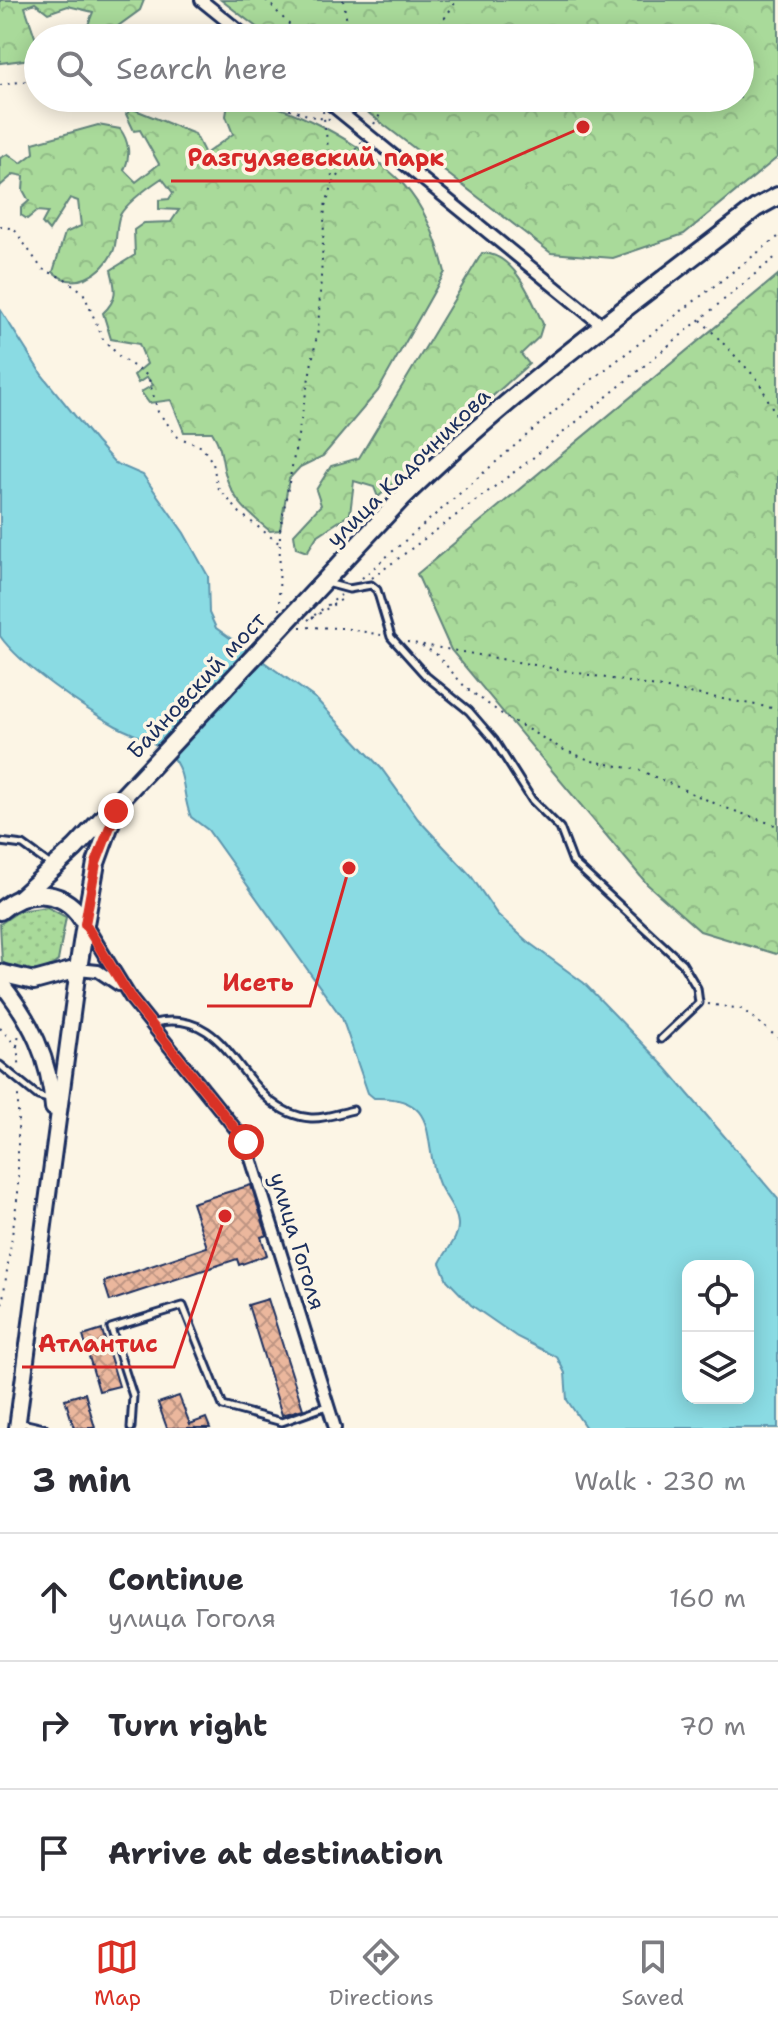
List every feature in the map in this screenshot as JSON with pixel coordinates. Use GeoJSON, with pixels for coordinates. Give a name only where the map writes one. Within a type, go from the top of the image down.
{"type":"FeatureCollection","features":[{"type":"Feature","properties":{"kind":"main road"},"geometry":{"type":"LineString","coordinates":[[756,208],[778,189]]}},
{"type":"Feature","properties":{"kind":"main road","name":"улица Кадочникова"},"geometry":{"type":"LineString","coordinates":[[289,619],[450,451],[603,326],[756,208],[778,196]]}},
{"type":"Feature","properties":{"kind":"main road","name":"Байновский мост"},"geometry":{"type":"LineString","coordinates":[[138,779],[289,619]]}},
{"type":"Feature","properties":{"kind":"main road"},"geometry":{"type":"LineString","coordinates":[[6,906],[56,869],[138,779]]}},
{"type":"Feature","properties":{"kind":"main road"},"geometry":{"type":"LineString","coordinates":[[17,1425],[85,924],[100,846],[116,811],[138,779]]}},
{"type":"Feature","properties":{"kind":"main road"},"geometry":{"type":"LineString","coordinates":[[6,906],[40,894],[58,896],[72,904],[85,924]]}},
{"type":"Feature","properties":{"kind":"main road"},"geometry":{"type":"LineString","coordinates":[[0,973],[34,981],[78,969]]}},
{"type":"Feature","properties":{"kind":"main road"},"geometry":{"type":"LineString","coordinates":[[0,982],[23,1011],[46,1062],[55,1134]]}},
{"type":"Feature","properties":{"kind":"street"},"geometry":{"type":"LineString","coordinates":[[201,0],[231,24]]}},
{"type":"Feature","properties":{"kind":"street"},"geometry":{"type":"LineString","coordinates":[[338,112],[603,326]]}},
{"type":"Feature","properties":{"kind":"street","name":"улица Гоголя"},"geometry":{"type":"LineString","coordinates":[[85,924],[132,1000],[154,1023],[246,1142],[335,1428]]}},
{"type":"Feature","properties":{"kind":"street"},"geometry":{"type":"LineString","coordinates":[[78,969],[98,971],[117,983],[132,1000]]}},
{"type":"Feature","properties":{"kind":"lane"},"geometry":{"type":"LineString","coordinates":[[323,582],[349,589],[371,585],[377,590],[391,637],[426,676],[469,711],[494,740],[532,800],[560,828],[573,862],[682,963],[697,988],[699,1003],[661,1039]]}},
{"type":"Feature","properties":{"kind":"lane"},"geometry":{"type":"LineString","coordinates":[[0,842],[23,845],[56,869]]}},
{"type":"Feature","properties":{"kind":"lane"},"geometry":{"type":"LineString","coordinates":[[154,1023],[185,1020],[205,1028],[271,1106],[313,1119],[353,1110]]}},
{"type":"Feature","properties":{"kind":"lane"},"geometry":{"type":"LineString","coordinates":[[0,1065],[38,1096],[52,1100]]}},
{"type":"Feature","properties":{"kind":"lane"},"geometry":{"type":"LineString","coordinates":[[131,1428],[133,1396],[111,1328],[183,1306],[223,1406],[282,1422],[328,1406]]}},
{"type":"Feature","properties":{"kind":"lane"},"geometry":{"type":"LineString","coordinates":[[17,1425],[44,1428]]}},
{"type":"Feature","properties":{"kind":"path"},"geometry":{"type":"LineString","coordinates":[[266,0],[289,24]]}},
{"type":"Feature","properties":{"kind":"path"},"geometry":{"type":"LineString","coordinates":[[343,0],[347,24]]}},
{"type":"Feature","properties":{"kind":"path"},"geometry":{"type":"LineString","coordinates":[[441,24],[457,0]]}},
{"type":"Feature","properties":{"kind":"path"},"geometry":{"type":"LineString","coordinates":[[0,85],[24,81]]}},
{"type":"Feature","properties":{"kind":"path"},"geometry":{"type":"LineString","coordinates":[[302,112],[323,119],[349,119]]}},
{"type":"Feature","properties":{"kind":"path"},"geometry":{"type":"LineString","coordinates":[[323,112],[333,184]]}},
{"type":"Feature","properties":{"kind":"path"},"geometry":{"type":"LineString","coordinates":[[289,619],[280,544],[318,330],[325,206],[333,184],[382,112]]}},
{"type":"Feature","properties":{"kind":"path"},"geometry":{"type":"LineString","coordinates":[[0,226],[14,229],[42,269],[65,279],[83,292],[103,339],[120,357],[148,376],[158,412],[178,437],[202,447],[213,463],[217,486],[240,513],[280,544]]}},
{"type":"Feature","properties":{"kind":"path"},"geometry":{"type":"LineString","coordinates":[[289,619],[349,589],[585,385],[778,237]]}},
{"type":"Feature","properties":{"kind":"path"},"geometry":{"type":"LineString","coordinates":[[289,619],[362,586],[529,461],[778,255]]}},
{"type":"Feature","properties":{"kind":"path"},"geometry":{"type":"LineString","coordinates":[[700,319],[758,380],[778,419]]}},
{"type":"Feature","properties":{"kind":"path"},"geometry":{"type":"LineString","coordinates":[[289,619],[391,637],[421,646],[778,709]]}},
{"type":"Feature","properties":{"kind":"path"},"geometry":{"type":"LineString","coordinates":[[421,646],[436,654],[466,688],[506,717],[564,750],[592,761],[639,770],[723,807],[778,826]]}},
{"type":"Feature","properties":{"kind":"path"},"geometry":{"type":"LineString","coordinates":[[699,1003],[742,1009],[778,1038]]}},
{"type":"Feature","properties":{"kind":"path"},"geometry":{"type":"LineString","coordinates":[[0,1028],[17,1047],[19,1080],[15,1122],[18,1193],[0,1320]]}},
{"type":"Feature","properties":{"kind":"green space"},"geometry":{"type":"Polygon","coordinates":[[[0,0],[144,0],[140,10],[121,24],[88,24],[93,12],[68,6],[48,13],[35,3],[25,7],[31,24],[24,24],[24,60],[0,63],[0,0]]]}},
{"type":"Feature","properties":{"kind":"green space"},"geometry":{"type":"Polygon","coordinates":[[[221,0],[778,0],[778,157],[684,234],[613,258],[551,253],[367,112],[754,112],[754,24],[253,24],[221,0]]]}},
{"type":"Feature","properties":{"kind":"green space"},"geometry":{"type":"Polygon","coordinates":[[[140,112],[195,134],[205,154],[233,134],[227,112],[290,112],[323,127],[368,155],[411,194],[424,214],[445,272],[378,391],[323,456],[300,467],[289,479],[280,530],[270,531],[235,497],[212,432],[184,432],[171,400],[149,403],[141,392],[153,385],[147,377],[138,383],[134,375],[147,364],[139,344],[111,339],[103,313],[114,293],[111,270],[135,255],[134,230],[144,223],[171,222],[179,210],[159,209],[159,200],[169,199],[173,193],[162,178],[134,199],[120,215],[115,248],[102,268],[78,280],[61,278],[53,272],[65,233],[81,226],[78,201],[70,198],[49,231],[42,223],[48,212],[37,211],[27,219],[21,215],[21,208],[29,201],[23,190],[24,176],[14,174],[0,186],[0,158],[8,154],[21,163],[34,153],[33,143],[98,125],[120,129],[128,149],[124,170],[136,182],[159,164],[140,130],[134,131],[126,114],[140,112]]]}},
{"type":"Feature","properties":{"kind":"green space"},"geometry":{"type":"Polygon","coordinates":[[[482,253],[493,255],[512,269],[543,324],[539,337],[521,354],[529,364],[378,497],[374,487],[354,481],[350,514],[317,536],[307,552],[296,548],[294,534],[321,505],[316,490],[331,466],[359,458],[482,253]]]}},
{"type":"Feature","properties":{"kind":"green space"},"geometry":{"type":"Polygon","coordinates":[[[778,275],[776,954],[700,931],[647,884],[451,650],[417,574],[778,275]]]}},
{"type":"Feature","properties":{"kind":"green space"},"geometry":{"type":"Polygon","coordinates":[[[47,907],[66,917],[58,961],[38,970],[16,968],[2,962],[0,924],[19,911],[47,907]]]}},
{"type":"Feature","properties":{"kind":"water"},"geometry":{"type":"Polygon","coordinates":[[[0,309],[42,375],[96,442],[115,463],[143,475],[184,533],[208,576],[209,613],[216,628],[316,699],[381,768],[418,819],[471,876],[497,914],[528,942],[584,983],[666,1068],[778,1199],[778,1428],[586,1428],[567,1400],[565,1373],[557,1357],[517,1337],[471,1305],[447,1280],[440,1263],[454,1240],[458,1224],[439,1184],[426,1124],[411,1105],[396,1099],[374,1098],[368,1093],[342,1018],[208,830],[191,817],[182,777],[170,755],[70,698],[0,636],[0,309]]]}},
{"type":"Feature","properties":{"kind":"building"},"geometry":{"type":"Polygon","coordinates":[[[251,1185],[267,1235],[261,1237],[267,1255],[239,1265],[237,1259],[110,1301],[104,1282],[207,1247],[192,1203],[251,1185]]]}},
{"type":"Feature","properties":{"kind":"building"},"geometry":{"type":"Polygon","coordinates":[[[268,1299],[303,1409],[282,1415],[248,1305],[268,1299]]]}},
{"type":"Feature","properties":{"kind":"building"},"geometry":{"type":"Polygon","coordinates":[[[102,1330],[119,1386],[99,1391],[83,1336],[102,1330]]]}},
{"type":"Feature","properties":{"kind":"building"},"geometry":{"type":"Polygon","coordinates":[[[85,1393],[95,1428],[74,1428],[65,1399],[85,1393]]]}},
{"type":"Feature","properties":{"kind":"building"},"geometry":{"type":"Polygon","coordinates":[[[179,1396],[190,1424],[206,1418],[210,1428],[167,1428],[158,1403],[179,1396]]]}},
{"type":"Feature","properties":{"kind":"place","name":"Разгуляевский парк"},"geometry":{"type":"Point","coordinates":[583,127]}},
{"type":"Feature","properties":{"kind":"place","name":"Исеть"},"geometry":{"type":"Point","coordinates":[349,868]}},
{"type":"Feature","properties":{"kind":"place","name":"Атлантис"},"geometry":{"type":"Point","coordinates":[225,1216]}},
{"type":"Feature","properties":{"kind":"route"},"geometry":{"type":"LineString","coordinates":[[116,811],[100,846],[85,924],[132,1000],[154,1023],[246,1142]]}}]}
